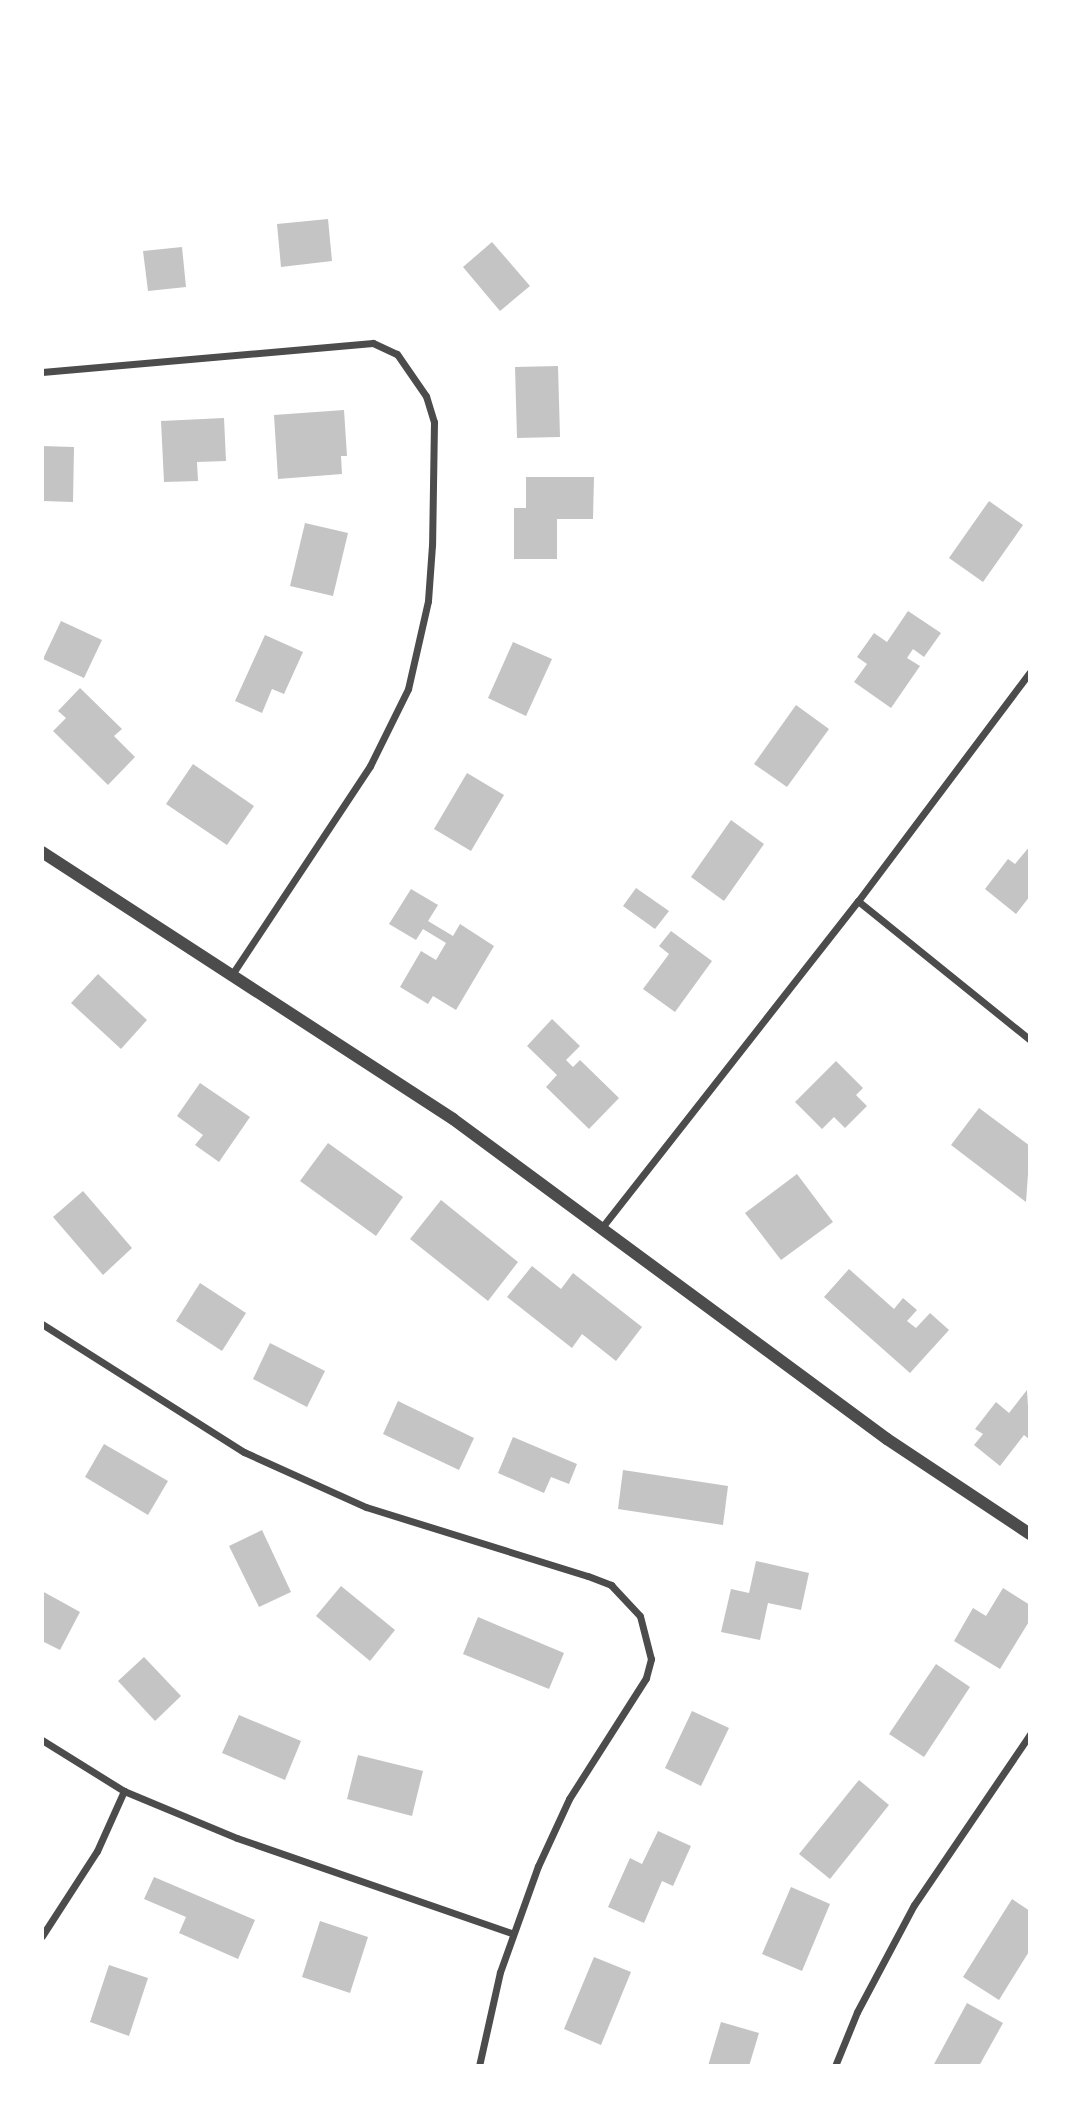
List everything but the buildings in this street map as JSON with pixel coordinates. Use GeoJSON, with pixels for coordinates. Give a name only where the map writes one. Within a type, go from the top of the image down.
{"type":"FeatureCollection","features":[{"type":"Feature","properties":{"kind":"street"},"geometry":{"type":"LineString","coordinates":[[42,372],[373,343],[397,354],[426,396],[433,422],[432,545],[428,601],[408,689],[370,765],[233,973]]}},
{"type":"Feature","properties":{"kind":"street"},"geometry":{"type":"LineString","coordinates":[[603,1226],[858,901],[1030,672]]}},
{"type":"Feature","properties":{"kind":"street"},"geometry":{"type":"LineString","coordinates":[[42,852],[233,973],[603,1226],[803,1379],[1030,1534]]}},
{"type":"Feature","properties":{"kind":"street"},"geometry":{"type":"LineString","coordinates":[[858,901],[1030,1040]]}},
{"type":"Feature","properties":{"kind":"street"},"geometry":{"type":"LineString","coordinates":[[42,1324],[244,1452],[300,1480],[414,1523],[588,1576],[627,1598],[647,1636],[651,1659],[646,1678],[569,1799],[512,1933],[479,2066]]}},
{"type":"Feature","properties":{"kind":"street"},"geometry":{"type":"LineString","coordinates":[[835,2066],[857,2012],[914,1905],[1030,1734]]}},
{"type":"Feature","properties":{"kind":"street"},"geometry":{"type":"LineString","coordinates":[[42,1740],[124,1791],[237,1838],[512,1933]]}},
{"type":"Feature","properties":{"kind":"street"},"geometry":{"type":"LineString","coordinates":[[42,1936],[97,1852],[124,1791]]}}]}
